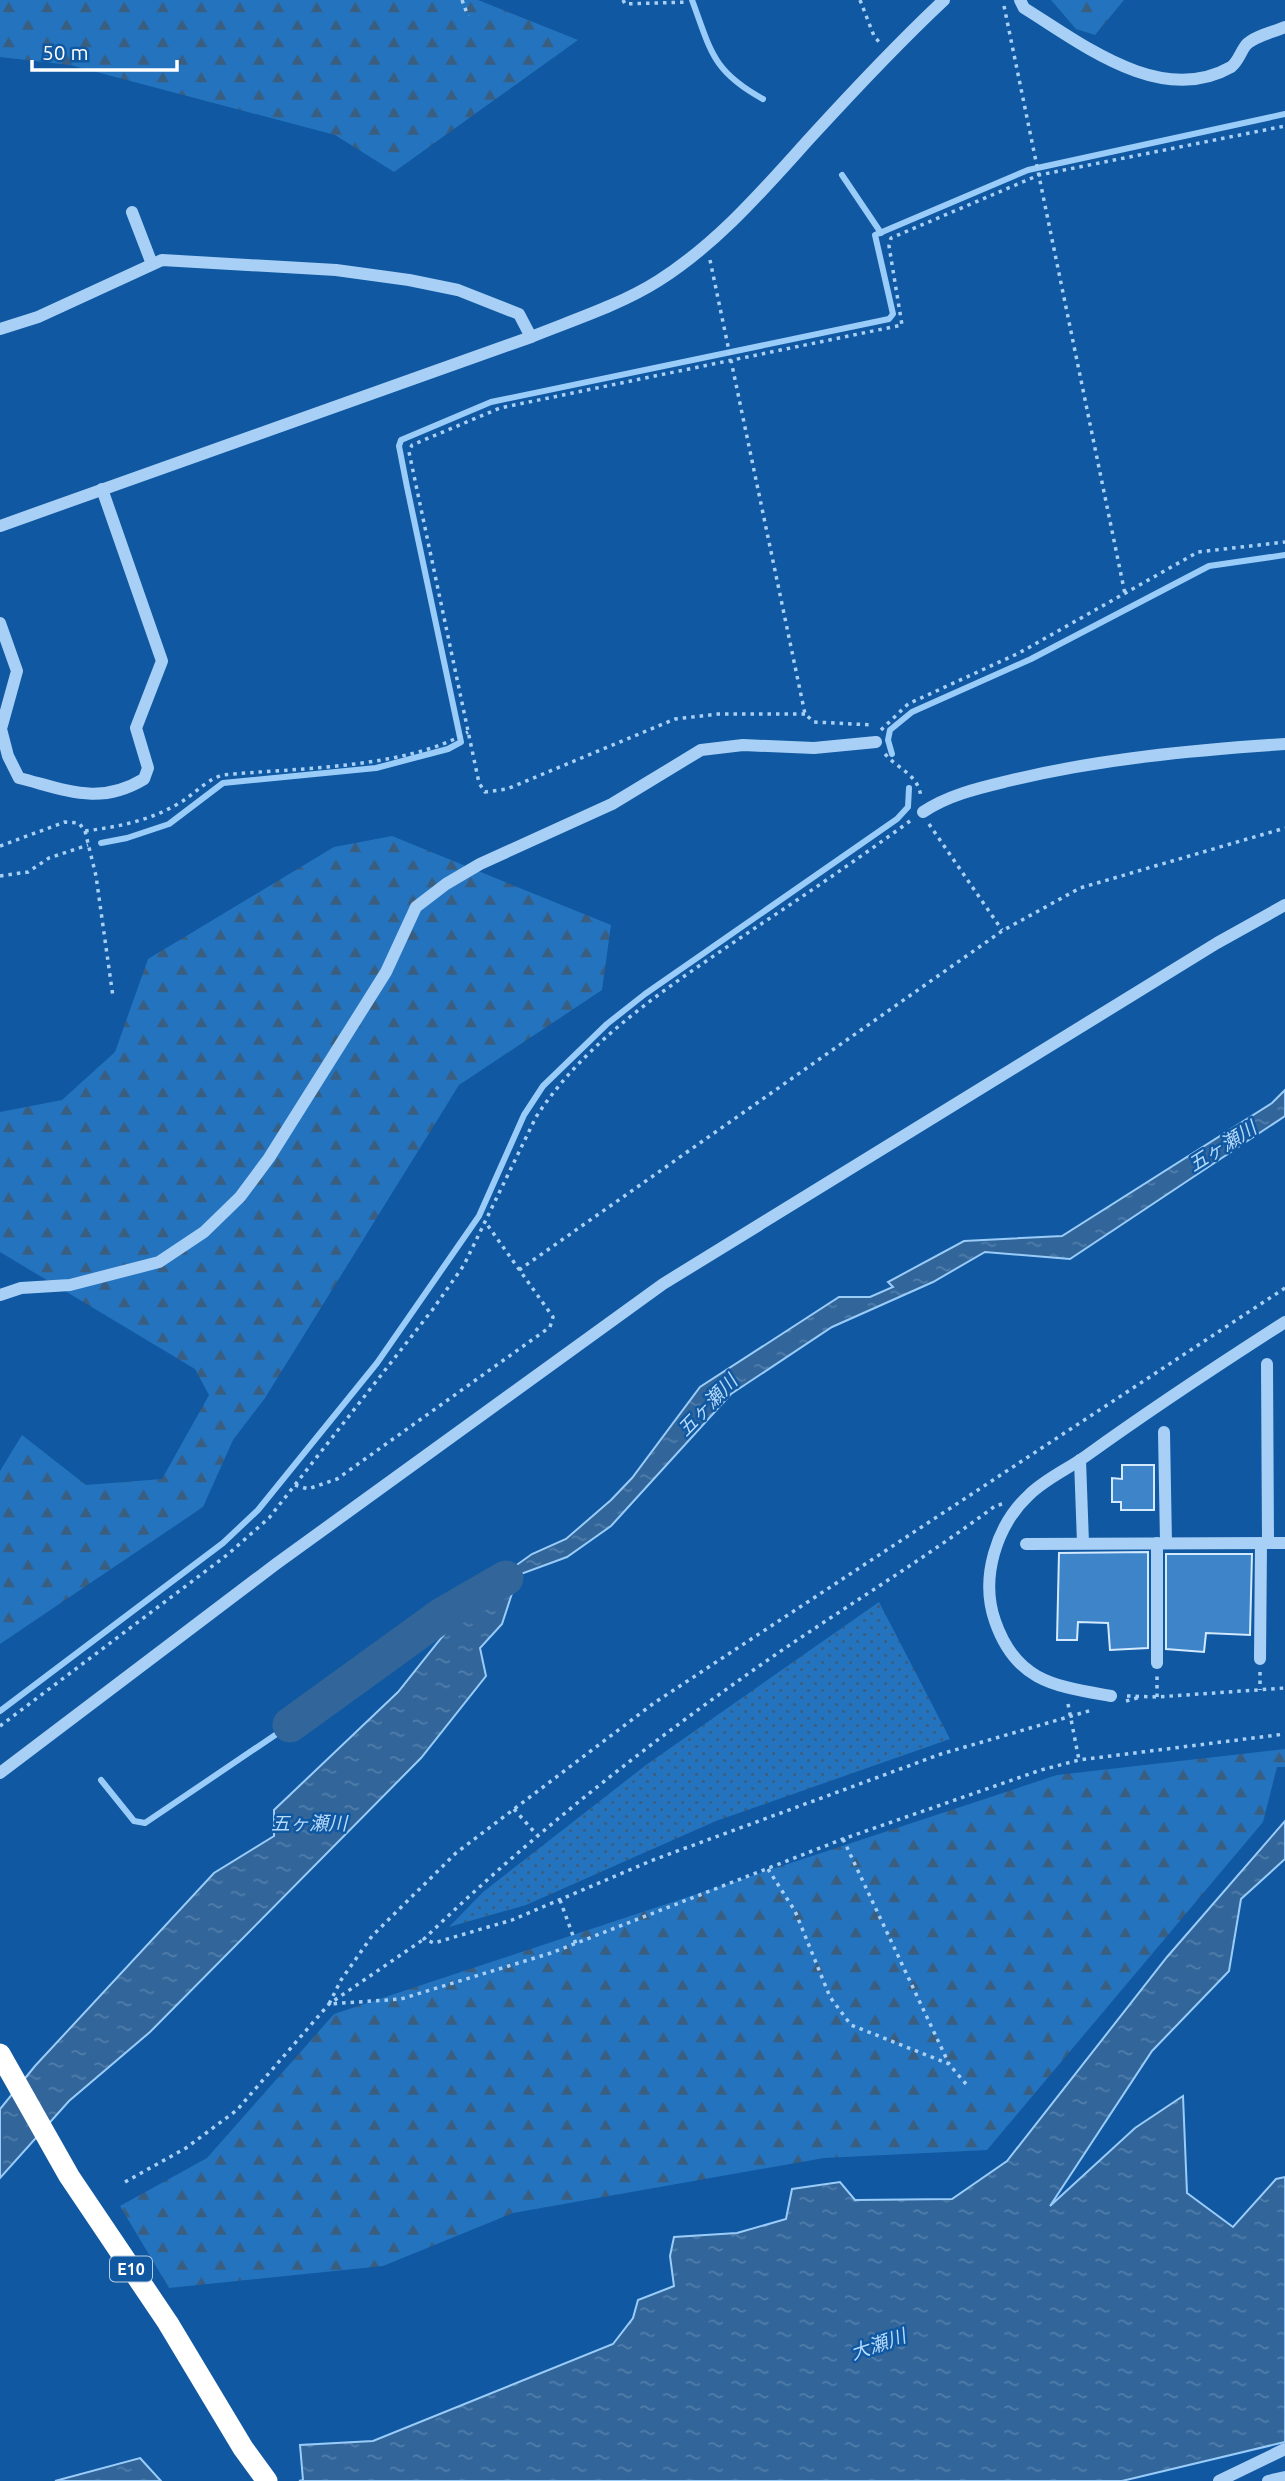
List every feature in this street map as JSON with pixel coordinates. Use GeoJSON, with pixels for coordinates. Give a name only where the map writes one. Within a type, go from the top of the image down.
{"type":"FeatureCollection","features":[{"type":"Feature","properties":{"kind":"highway","name":"E10"},"geometry":{"type":"LineString","coordinates":[[0,2054],[69,2176],[168,2323],[243,2448],[267,2481]]}},
{"type":"Feature","properties":{"kind":"street"},"geometry":{"type":"LineString","coordinates":[[0,526],[531,337],[608,306],[657,282],[707,245],[747,207],[888,52],[943,0]]}},
{"type":"Feature","properties":{"kind":"street"},"geometry":{"type":"LineString","coordinates":[[1020,0],[1024,8],[1087,47],[1124,66],[1164,80],[1204,77],[1234,66],[1248,43],[1285,27]]}},
{"type":"Feature","properties":{"kind":"street"},"geometry":{"type":"LineString","coordinates":[[132,212],[152,264]]}},
{"type":"Feature","properties":{"kind":"street"},"geometry":{"type":"LineString","coordinates":[[0,329],[38,317],[162,260],[336,270],[458,290],[519,314],[531,337]]}},
{"type":"Feature","properties":{"kind":"street"},"geometry":{"type":"LineString","coordinates":[[0,623],[17,671],[1,729],[8,756],[19,778],[101,796],[123,792],[144,779],[148,768],[136,728],[162,662],[102,489]]}},
{"type":"Feature","properties":{"kind":"street"},"geometry":{"type":"LineString","coordinates":[[0,1295],[21,1288],[70,1285],[159,1262],[204,1232],[240,1197],[270,1157],[386,972],[416,907],[446,884],[480,864],[612,804],[701,750],[743,745],[814,748],[876,743]]}},
{"type":"Feature","properties":{"kind":"street"},"geometry":{"type":"LineString","coordinates":[[923,812],[936,803],[977,789],[1057,769],[1285,744]]}},
{"type":"Feature","properties":{"kind":"street"},"geometry":{"type":"LineString","coordinates":[[0,1773],[276,1564],[663,1284],[1217,943],[1285,905]]}},
{"type":"Feature","properties":{"kind":"street"},"geometry":{"type":"LineString","coordinates":[[1114,1699],[1035,1678],[1016,1661],[1001,1640],[993,1615],[989,1587],[995,1546],[1028,1495],[1147,1412],[1285,1322]]}},
{"type":"Feature","properties":{"kind":"street"},"geometry":{"type":"LineString","coordinates":[[1260,1659],[1267,1364]]}},
{"type":"Feature","properties":{"kind":"street"},"geometry":{"type":"LineString","coordinates":[[1157,1663],[1164,1432]]}},
{"type":"Feature","properties":{"kind":"street"},"geometry":{"type":"LineString","coordinates":[[1080,1461],[1083,1543]]}},
{"type":"Feature","properties":{"kind":"street"},"geometry":{"type":"LineString","coordinates":[[1026,1544],[1285,1544]]}},
{"type":"Feature","properties":{"kind":"street"},"geometry":{"type":"LineString","coordinates":[[1219,2481],[1285,2448]]}},
{"type":"Feature","properties":{"kind":"street"},"geometry":{"type":"LineString","coordinates":[[1268,2481],[1285,2477]]}},
{"type":"Feature","properties":{"kind":"path"},"geometry":{"type":"LineString","coordinates":[[462,0],[468,16]]}},
{"type":"Feature","properties":{"kind":"path"},"geometry":{"type":"LineString","coordinates":[[624,0],[625,4],[688,2]]}},
{"type":"Feature","properties":{"kind":"path"},"geometry":{"type":"LineString","coordinates":[[860,0],[874,36],[888,52]]}},
{"type":"Feature","properties":{"kind":"path"},"geometry":{"type":"LineString","coordinates":[[1003,0],[1126,596]]}},
{"type":"Feature","properties":{"kind":"path"},"geometry":{"type":"LineString","coordinates":[[805,714],[718,714],[675,719],[507,789],[485,792],[479,783],[409,452],[412,445],[500,408],[902,325],[888,246],[891,238],[1039,175],[1285,126]]}},
{"type":"Feature","properties":{"kind":"path"},"geometry":{"type":"LineString","coordinates":[[707,245],[805,714],[814,722],[882,726],[908,704],[1020,653],[1126,596],[1198,552],[1285,542]]}},
{"type":"Feature","properties":{"kind":"path"},"geometry":{"type":"LineString","coordinates":[[85,831],[120,827],[150,817],[179,804],[206,781],[222,775],[363,762],[417,751],[468,732]]}},
{"type":"Feature","properties":{"kind":"path"},"geometry":{"type":"LineString","coordinates":[[876,743],[893,763],[914,776],[920,790],[923,812],[931,828],[1002,931]]}},
{"type":"Feature","properties":{"kind":"path"},"geometry":{"type":"LineString","coordinates":[[0,1726],[227,1555],[269,1518],[433,1309],[464,1265],[486,1223],[505,1175],[536,1117],[550,1094],[594,1049],[648,1002],[923,812]]}},
{"type":"Feature","properties":{"kind":"path"},"geometry":{"type":"LineString","coordinates":[[0,846],[65,822],[79,823],[85,831],[113,997]]}},
{"type":"Feature","properties":{"kind":"path"},"geometry":{"type":"LineString","coordinates":[[519,1270],[1002,931],[1080,888],[1285,828]]}},
{"type":"Feature","properties":{"kind":"path"},"geometry":{"type":"LineString","coordinates":[[0,876],[28,872],[49,858],[88,845]]}},
{"type":"Feature","properties":{"kind":"path"},"geometry":{"type":"LineString","coordinates":[[295,1485],[308,1489],[337,1479],[550,1327],[553,1317],[486,1223]]}},
{"type":"Feature","properties":{"kind":"path"},"geometry":{"type":"LineString","coordinates":[[125,2182],[186,2148],[237,2110],[329,2004],[341,1980],[372,1936],[456,1853],[654,1703],[1285,1288]]}},
{"type":"Feature","properties":{"kind":"path"},"geometry":{"type":"LineString","coordinates":[[329,2004],[424,1939],[537,1835],[667,1734],[775,1656],[995,1506],[1028,1495]]}},
{"type":"Feature","properties":{"kind":"path"},"geometry":{"type":"LineString","coordinates":[[1065,1688],[1079,1760]]}},
{"type":"Feature","properties":{"kind":"path"},"geometry":{"type":"LineString","coordinates":[[1114,1699],[1285,1688]]}},
{"type":"Feature","properties":{"kind":"path"},"geometry":{"type":"LineString","coordinates":[[1114,1699],[1141,1697]]}},
{"type":"Feature","properties":{"kind":"path"},"geometry":{"type":"LineString","coordinates":[[424,1939],[434,1943],[512,1920],[653,1860],[928,1759],[1094,1709]]}},
{"type":"Feature","properties":{"kind":"path"},"geometry":{"type":"LineString","coordinates":[[329,2004],[401,1999],[576,1944],[844,1839],[1028,1774],[1079,1760],[1285,1734]]}},
{"type":"Feature","properties":{"kind":"path"},"geometry":{"type":"LineString","coordinates":[[514,1809],[537,1835]]}},
{"type":"Feature","properties":{"kind":"path"},"geometry":{"type":"LineString","coordinates":[[844,1839],[949,2064],[966,2084]]}},
{"type":"Feature","properties":{"kind":"path"},"geometry":{"type":"LineString","coordinates":[[768,1869],[795,1910],[830,1997],[851,2025],[949,2064]]}},
{"type":"Feature","properties":{"kind":"path"},"geometry":{"type":"LineString","coordinates":[[560,1900],[576,1944]]}},
{"type":"Feature","properties":{"kind":"green space"},"geometry":{"type":"Polygon","coordinates":[[[0,0],[478,0],[578,40],[394,172],[335,135],[70,65],[0,57],[0,0]]]}},
{"type":"Feature","properties":{"kind":"green space"},"geometry":{"type":"Polygon","coordinates":[[[1051,0],[1124,0],[1095,35],[1076,29],[1051,0]]]}},
{"type":"Feature","properties":{"kind":"green space"},"geometry":{"type":"Polygon","coordinates":[[[392,836],[611,925],[602,990],[459,1085],[265,1398],[233,1440],[203,1507],[0,1644],[0,1471],[22,1435],[86,1485],[162,1479],[209,1395],[195,1369],[0,1252],[0,1112],[62,1100],[115,1052],[148,959],[334,847],[392,836]]]}},
{"type":"Feature","properties":{"kind":"green space"},"geometry":{"type":"Polygon","coordinates":[[[879,1602],[950,1739],[716,1821],[526,1905],[449,1927],[483,1892],[646,1765],[879,1602]]]}},
{"type":"Feature","properties":{"kind":"green space"},"geometry":{"type":"Polygon","coordinates":[[[1285,1749],[1285,1767],[1277,1767],[1263,1822],[987,2150],[824,2158],[513,2213],[383,2266],[169,2288],[120,2206],[207,2158],[334,2014],[1057,1775],[1285,1749]]]}},
{"type":"Feature","properties":{"kind":"water","name":"五ヶ瀬川"},"geometry":{"type":"Polygon","coordinates":[[[1285,1090],[1285,1116],[1070,1259],[985,1252],[933,1282],[832,1327],[731,1394],[611,1526],[567,1557],[518,1575],[502,1624],[480,1648],[486,1676],[421,1758],[150,2032],[69,2101],[0,2178],[0,2109],[35,2066],[214,1873],[274,1836],[274,1810],[398,1692],[454,1622],[504,1574],[532,1554],[566,1539],[611,1500],[632,1478],[700,1387],[839,1297],[870,1297],[893,1287],[888,1282],[964,1241],[1062,1236],[1272,1103],[1285,1090]]]}},
{"type":"Feature","properties":{"kind":"water","name":"大瀬川"},"geometry":{"type":"Polygon","coordinates":[[[1285,1821],[1285,1859],[1241,1899],[1229,1971],[1152,2051],[1050,2206],[1135,2128],[1183,2096],[1187,2193],[1233,2227],[1276,2179],[1285,2177],[1285,2442],[1122,2481],[299,2481],[303,2480],[300,2445],[373,2441],[613,2344],[633,2318],[638,2300],[674,2286],[670,2256],[674,2237],[737,2233],[786,2219],[792,2189],[840,2182],[855,2200],[952,2199],[1007,2161],[1167,1957],[1285,1821]]]}},
{"type":"Feature","properties":{"kind":"water"},"geometry":{"type":"Polygon","coordinates":[[[140,2458],[161,2481],[55,2481],[140,2458]]]}},
{"type":"Feature","properties":{"kind":"building"},"geometry":{"type":"Polygon","coordinates":[[[1122,1465],[1154,1465],[1154,1510],[1121,1510],[1121,1502],[1112,1502],[1112,1478],[1122,1479],[1122,1465]]]}},
{"type":"Feature","properties":{"kind":"building"},"geometry":{"type":"Polygon","coordinates":[[[1148,1552],[1148,1648],[1110,1650],[1108,1623],[1078,1622],[1077,1640],[1057,1640],[1059,1553],[1148,1552]]]}},
{"type":"Feature","properties":{"kind":"building"},"geometry":{"type":"Polygon","coordinates":[[[1166,1554],[1252,1554],[1250,1635],[1206,1633],[1204,1652],[1166,1649],[1166,1554]]]}},
{"type":"Feature","properties":{"kind":"waterway"},"geometry":{"type":"LineString","coordinates":[[692,0],[709,46],[723,69],[746,89],[763,99]]}},
{"type":"Feature","properties":{"kind":"waterway"},"geometry":{"type":"LineString","coordinates":[[101,843],[127,838],[169,824],[223,783],[376,768],[448,749],[461,742],[407,487],[399,446],[401,440],[491,402],[889,319],[893,314],[875,235],[1028,170],[1285,114]]}},
{"type":"Feature","properties":{"kind":"waterway"},"geometry":{"type":"LineString","coordinates":[[842,175],[881,233]]}},
{"type":"Feature","properties":{"kind":"waterway"},"geometry":{"type":"LineString","coordinates":[[892,754],[888,740],[890,730],[912,712],[1031,659],[1209,566],[1285,555]]}},
{"type":"Feature","properties":{"kind":"waterway"},"geometry":{"type":"LineString","coordinates":[[0,1711],[223,1543],[258,1510],[377,1363],[479,1216],[524,1115],[543,1086],[607,1024],[645,994],[897,819],[908,807],[909,788]]}},
{"type":"Feature","properties":{"kind":"waterway"},"geometry":{"type":"LineString","coordinates":[[290,1725],[442,1615],[506,1578]]}},
{"type":"Feature","properties":{"kind":"waterway"},"geometry":{"type":"LineString","coordinates":[[101,1780],[134,1821],[145,1823],[290,1725]]}}]}
